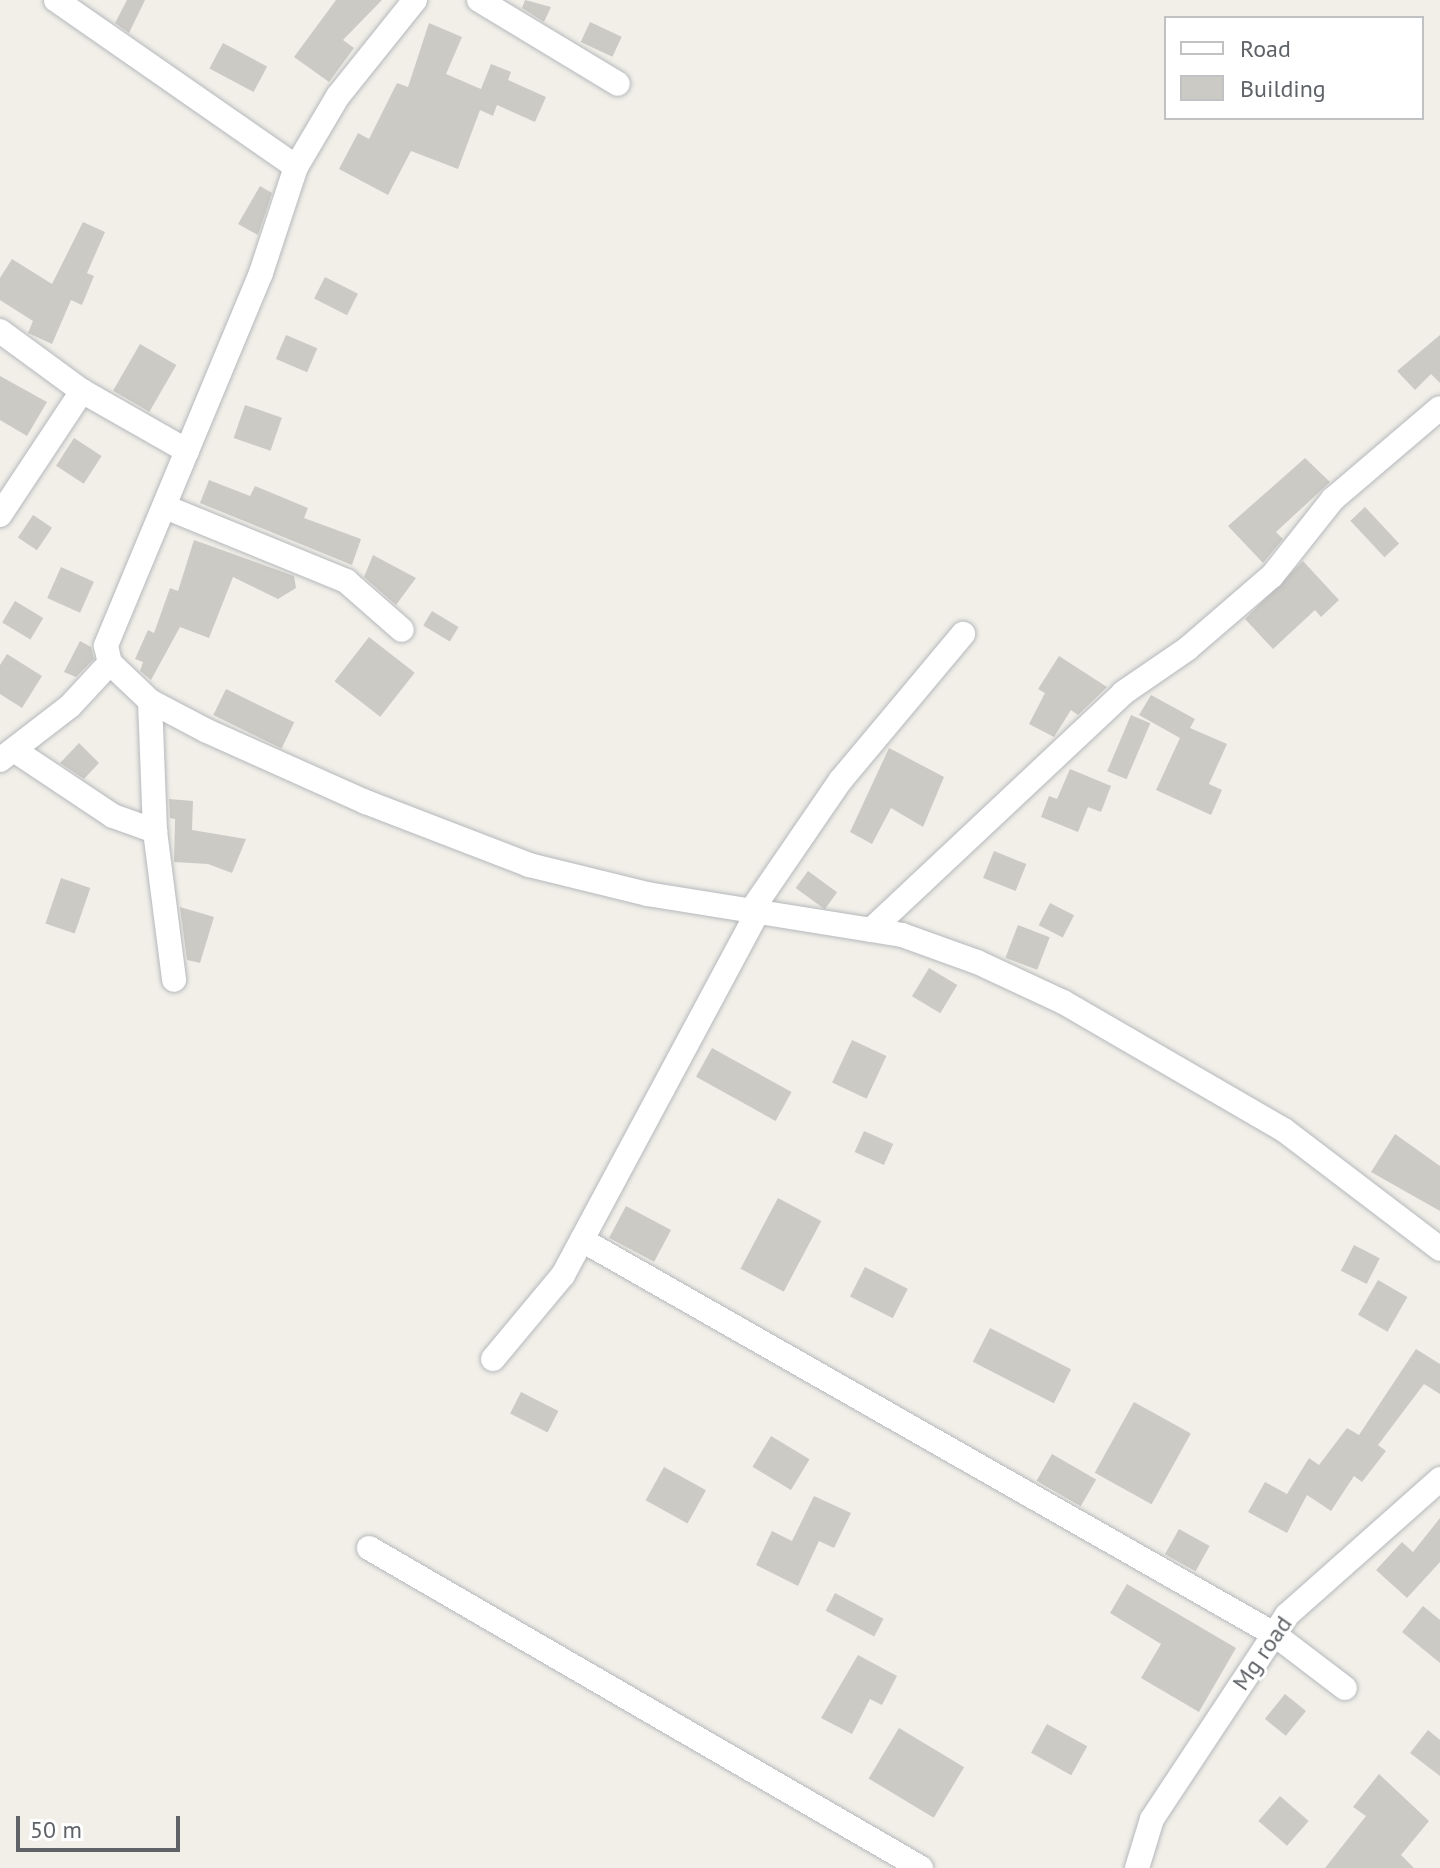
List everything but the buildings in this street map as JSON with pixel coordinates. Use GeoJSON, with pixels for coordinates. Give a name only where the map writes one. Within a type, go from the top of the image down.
{"type":"FeatureCollection","features":[{"type":"Feature","properties":{"kind":"street"},"geometry":{"type":"LineString","coordinates":[[56,0],[296,167]]}},
{"type":"Feature","properties":{"kind":"street"},"geometry":{"type":"LineString","coordinates":[[415,0],[338,96],[296,167],[261,273],[106,646],[110,663],[150,701],[366,802],[529,865],[647,894],[902,935],[977,962],[1063,1002],[1284,1130],[1440,1249]]}},
{"type":"Feature","properties":{"kind":"street"},"geometry":{"type":"LineString","coordinates":[[479,0],[618,84]]}},
{"type":"Feature","properties":{"kind":"street"},"geometry":{"type":"LineString","coordinates":[[2,337],[82,391],[187,451]]}},
{"type":"Feature","properties":{"kind":"street"},"geometry":{"type":"LineString","coordinates":[[0,515],[82,391]]}},
{"type":"Feature","properties":{"kind":"street"},"geometry":{"type":"LineString","coordinates":[[871,930],[1123,693],[1187,649],[1272,576],[1333,499],[1440,408]]}},
{"type":"Feature","properties":{"kind":"street"},"geometry":{"type":"LineString","coordinates":[[165,507],[346,581],[402,630]]}},
{"type":"Feature","properties":{"kind":"street"},"geometry":{"type":"LineString","coordinates":[[493,1359],[563,1275],[754,912],[840,781],[963,634]]}},
{"type":"Feature","properties":{"kind":"street"},"geometry":{"type":"LineString","coordinates":[[110,663],[70,706],[7,755],[113,816],[155,831]]}},
{"type":"Feature","properties":{"kind":"street"},"geometry":{"type":"LineString","coordinates":[[150,701],[155,831],[174,980]]}},
{"type":"Feature","properties":{"kind":"street"},"geometry":{"type":"LineString","coordinates":[[582,1240],[1274,1634],[1345,1688]]}},
{"type":"Feature","properties":{"kind":"street","name":"Mg road"},"geometry":{"type":"LineString","coordinates":[[1137,1868],[1152,1819],[1287,1615],[1440,1479]]}},
{"type":"Feature","properties":{"kind":"street"},"geometry":{"type":"LineString","coordinates":[[369,1548],[921,1868]]}}]}
